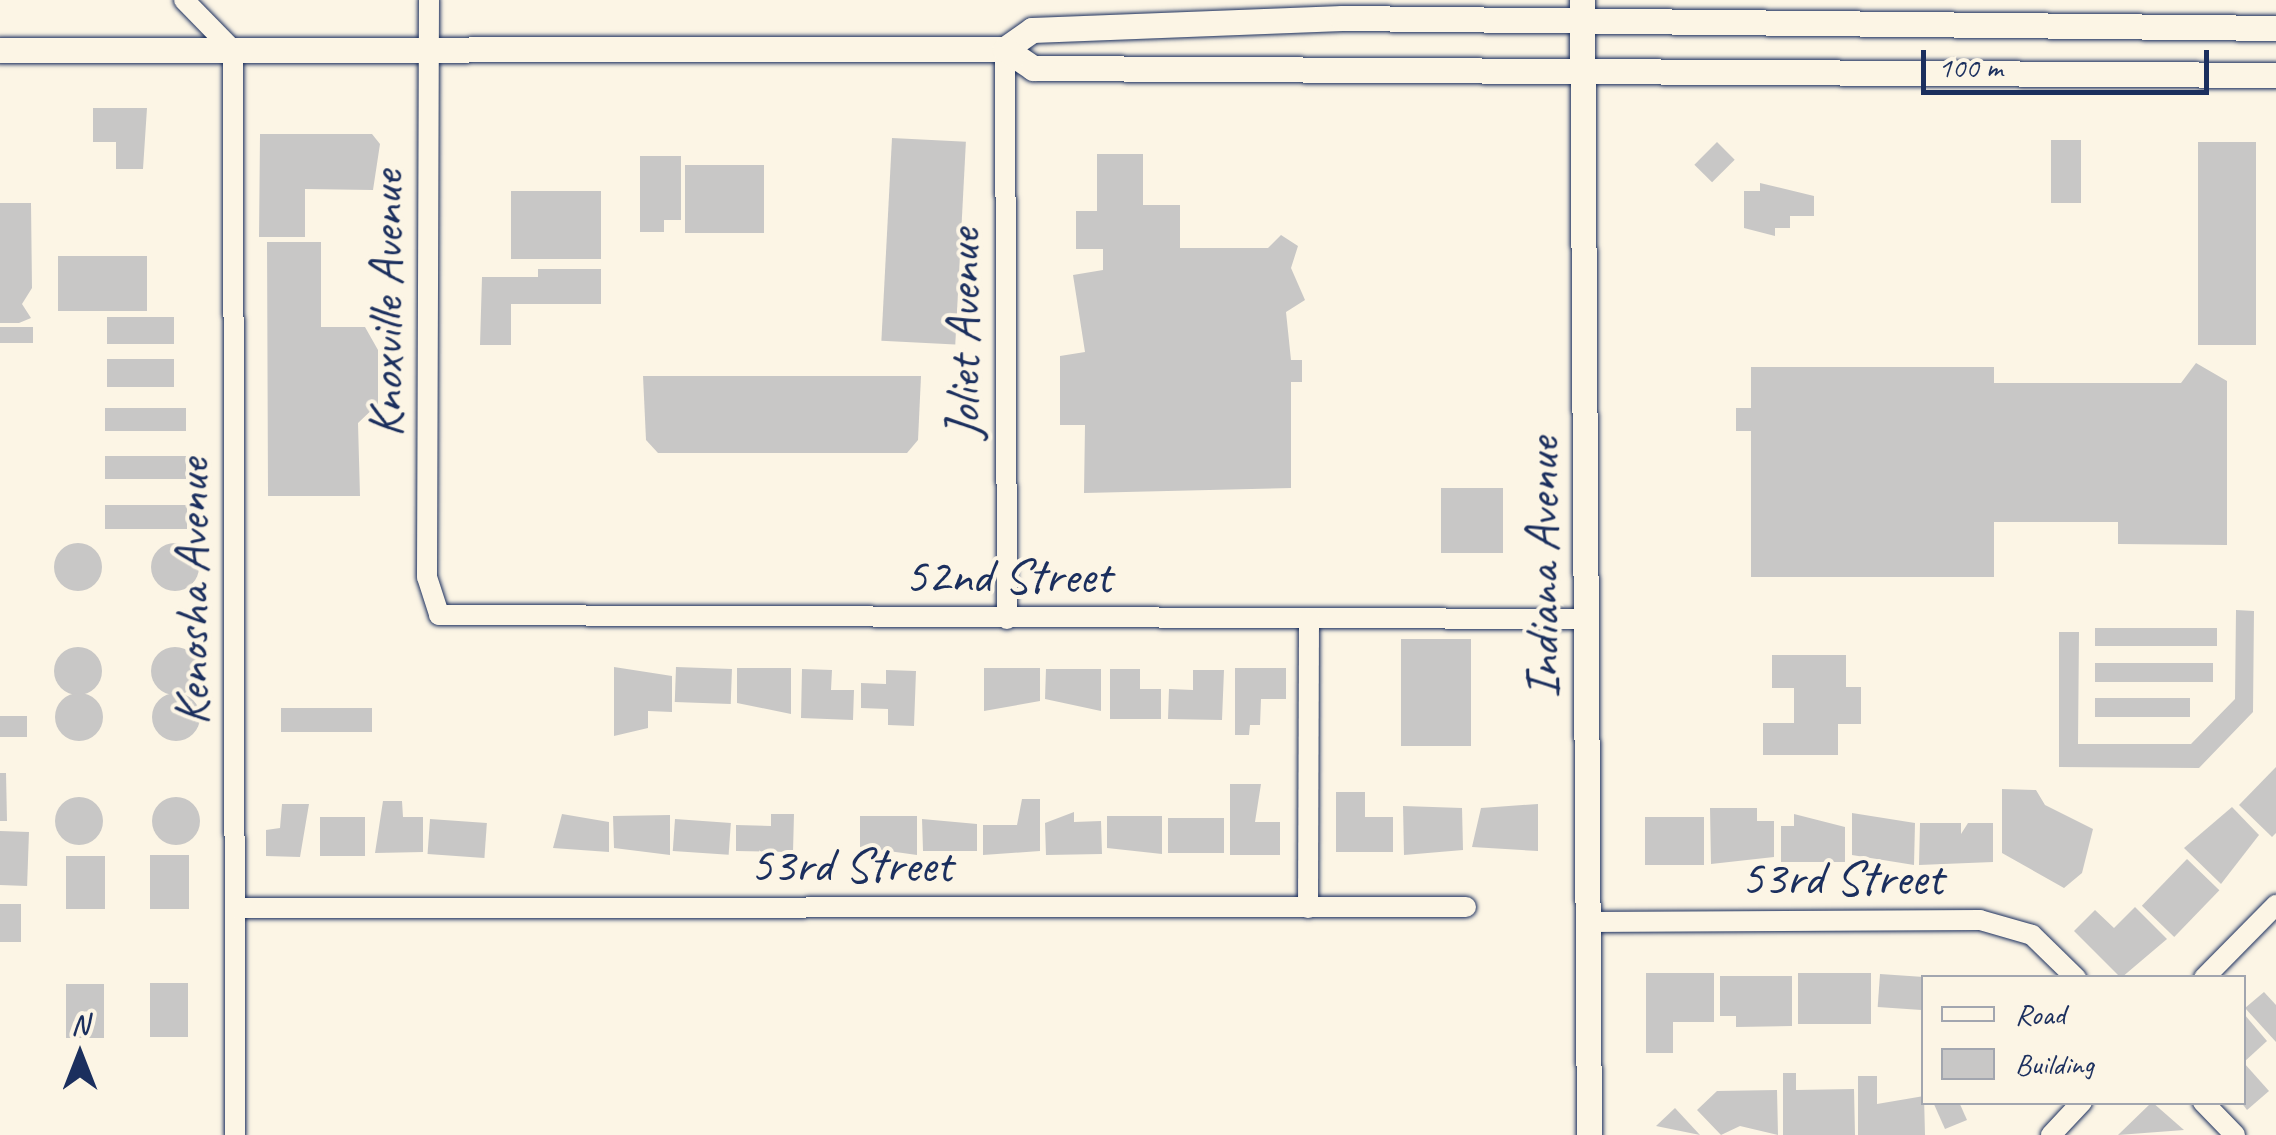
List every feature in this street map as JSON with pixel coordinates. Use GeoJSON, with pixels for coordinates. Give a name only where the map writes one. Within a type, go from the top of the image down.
{"type":"FeatureCollection","features":[{"type":"Feature","properties":{"kind":"main road"},"geometry":{"type":"LineString","coordinates":[[1005,49],[1032,30],[1582,10],[2276,28]]}},
{"type":"Feature","properties":{"kind":"main road","name":"Indiana Avenue"},"geometry":{"type":"LineString","coordinates":[[1582,10],[1588,1135]]}},
{"type":"Feature","properties":{"kind":"main road"},"geometry":{"type":"LineString","coordinates":[[0,50],[1005,49],[1033,68],[2276,75]]}},
{"type":"Feature","properties":{"kind":"street"},"geometry":{"type":"LineString","coordinates":[[184,0],[233,50]]}},
{"type":"Feature","properties":{"kind":"street","name":"Knoxville Avenue"},"geometry":{"type":"LineString","coordinates":[[429,0],[432,608]]}},
{"type":"Feature","properties":{"kind":"street","name":"Joliet Avenue"},"geometry":{"type":"LineString","coordinates":[[1005,49],[1006,619]]}},
{"type":"Feature","properties":{"kind":"street","name":"Kenosha Avenue"},"geometry":{"type":"LineString","coordinates":[[233,50],[235,1135]]}},
{"type":"Feature","properties":{"kind":"street","name":"52nd Street"},"geometry":{"type":"LineString","coordinates":[[432,608],[471,619],[1588,619]]}},
{"type":"Feature","properties":{"kind":"street"},"geometry":{"type":"LineString","coordinates":[[1308,908],[1309,618]]}},
{"type":"Feature","properties":{"kind":"street"},"geometry":{"type":"LineString","coordinates":[[2207,975],[2276,905]]}},
{"type":"Feature","properties":{"kind":"street","name":"53rd Street"},"geometry":{"type":"LineString","coordinates":[[235,908],[1466,907]]}},
{"type":"Feature","properties":{"kind":"street","name":"53rd Street"},"geometry":{"type":"LineString","coordinates":[[1588,922],[1980,920],[2032,935],[2073,975]]}},
{"type":"Feature","properties":{"kind":"street"},"geometry":{"type":"LineString","coordinates":[[2050,1135],[2079,1105]]}},
{"type":"Feature","properties":{"kind":"street"},"geometry":{"type":"LineString","coordinates":[[2206,1105],[2236,1135]]}},
{"type":"Feature","properties":{"kind":"building"},"geometry":{"type":"Polygon","coordinates":[[[93,108],[147,108],[143,169],[116,169],[116,142],[93,142],[93,108]]]}},
{"type":"Feature","properties":{"kind":"building"},"geometry":{"type":"Polygon","coordinates":[[[260,134],[372,134],[380,144],[373,190],[305,189],[305,237],[259,237],[260,134]]]}},
{"type":"Feature","properties":{"kind":"building"},"geometry":{"type":"Polygon","coordinates":[[[892,138],[966,142],[955,345],[881,341],[892,138]]]}},
{"type":"Feature","properties":{"kind":"building"},"geometry":{"type":"Polygon","coordinates":[[[2051,140],[2081,140],[2081,203],[2051,203],[2051,140]]]}},
{"type":"Feature","properties":{"kind":"building"},"geometry":{"type":"Polygon","coordinates":[[[1717,142],[1735,160],[1712,182],[1694,165],[1717,142]]]}},
{"type":"Feature","properties":{"kind":"building"},"geometry":{"type":"Polygon","coordinates":[[[2198,142],[2256,142],[2256,345],[2198,345],[2198,142]]]}},
{"type":"Feature","properties":{"kind":"building"},"geometry":{"type":"Polygon","coordinates":[[[1097,154],[1143,154],[1143,205],[1180,205],[1180,248],[1268,248],[1281,235],[1298,246],[1291,268],[1305,300],[1286,312],[1291,360],[1302,360],[1302,382],[1291,382],[1291,488],[1084,493],[1085,425],[1060,425],[1060,356],[1085,352],[1073,275],[1103,270],[1103,249],[1076,249],[1076,211],[1097,211],[1097,154]]]}},
{"type":"Feature","properties":{"kind":"building"},"geometry":{"type":"Polygon","coordinates":[[[640,156],[681,156],[681,220],[664,220],[664,232],[640,232],[640,156]]]}},
{"type":"Feature","properties":{"kind":"building"},"geometry":{"type":"Polygon","coordinates":[[[685,165],[764,165],[764,233],[685,233],[685,165]]]}},
{"type":"Feature","properties":{"kind":"building"},"geometry":{"type":"Polygon","coordinates":[[[1760,183],[1814,196],[1814,216],[1790,216],[1790,228],[1775,228],[1775,236],[1744,228],[1744,191],[1760,191],[1760,183]]]}},
{"type":"Feature","properties":{"kind":"building"},"geometry":{"type":"Polygon","coordinates":[[[511,191],[601,191],[601,259],[511,259],[511,191]]]}},
{"type":"Feature","properties":{"kind":"building"},"geometry":{"type":"Polygon","coordinates":[[[0,203],[31,203],[32,288],[22,304],[31,318],[19,323],[0,323],[0,203]]]}},
{"type":"Feature","properties":{"kind":"building"},"geometry":{"type":"Polygon","coordinates":[[[267,242],[321,242],[321,327],[365,327],[378,350],[378,404],[358,423],[360,496],[268,496],[267,242]]]}},
{"type":"Feature","properties":{"kind":"building"},"geometry":{"type":"Polygon","coordinates":[[[58,256],[147,256],[147,311],[58,311],[58,256]]]}},
{"type":"Feature","properties":{"kind":"building"},"geometry":{"type":"Polygon","coordinates":[[[538,269],[601,269],[601,304],[511,304],[511,345],[480,345],[482,277],[538,277],[538,269]]]}},
{"type":"Feature","properties":{"kind":"building"},"geometry":{"type":"Polygon","coordinates":[[[107,317],[174,317],[174,344],[107,344],[107,317]]]}},
{"type":"Feature","properties":{"kind":"building"},"geometry":{"type":"Polygon","coordinates":[[[0,327],[33,327],[33,343],[0,343],[0,327]]]}},
{"type":"Feature","properties":{"kind":"building"},"geometry":{"type":"Polygon","coordinates":[[[107,359],[174,359],[174,387],[107,387],[107,359]]]}},
{"type":"Feature","properties":{"kind":"building"},"geometry":{"type":"Polygon","coordinates":[[[2196,363],[2227,381],[2227,545],[2118,544],[2118,522],[1994,522],[1994,577],[1751,577],[1751,431],[1736,431],[1736,408],[1751,408],[1751,367],[1994,367],[1994,383],[2181,383],[2196,363]]]}},
{"type":"Feature","properties":{"kind":"building"},"geometry":{"type":"Polygon","coordinates":[[[643,376],[921,376],[918,440],[907,453],[658,453],[646,440],[643,376]]]}},
{"type":"Feature","properties":{"kind":"building"},"geometry":{"type":"Polygon","coordinates":[[[105,408],[186,408],[186,431],[105,431],[105,408]]]}},
{"type":"Feature","properties":{"kind":"building"},"geometry":{"type":"Polygon","coordinates":[[[105,456],[186,456],[186,479],[105,479],[105,456]]]}},
{"type":"Feature","properties":{"kind":"building"},"geometry":{"type":"Polygon","coordinates":[[[1441,488],[1503,488],[1503,553],[1441,553],[1441,488]]]}},
{"type":"Feature","properties":{"kind":"building"},"geometry":{"type":"Polygon","coordinates":[[[105,505],[187,505],[187,529],[105,529],[105,505]]]}},
{"type":"Feature","properties":{"kind":"building"},"geometry":{"type":"Polygon","coordinates":[[[78,543],[95,550],[102,567],[95,584],[78,591],[61,584],[54,567],[61,550],[78,543]]]}},
{"type":"Feature","properties":{"kind":"building"},"geometry":{"type":"Polygon","coordinates":[[[175,543],[192,550],[199,567],[192,584],[175,591],[158,584],[151,567],[158,550],[175,543]]]}},
{"type":"Feature","properties":{"kind":"building"},"geometry":{"type":"Polygon","coordinates":[[[2236,610],[2254,611],[2253,712],[2199,768],[2059,767],[2059,632],[2079,632],[2078,744],[2191,744],[2235,699],[2236,610]]]}},
{"type":"Feature","properties":{"kind":"building"},"geometry":{"type":"Polygon","coordinates":[[[2095,628],[2217,628],[2217,646],[2095,646],[2095,628]]]}},
{"type":"Feature","properties":{"kind":"building"},"geometry":{"type":"Polygon","coordinates":[[[1401,639],[1471,639],[1471,746],[1401,746],[1401,639]]]}},
{"type":"Feature","properties":{"kind":"building"},"geometry":{"type":"Polygon","coordinates":[[[78,647],[95,654],[102,671],[95,688],[78,695],[61,688],[54,671],[61,654],[78,647]]]}},
{"type":"Feature","properties":{"kind":"building"},"geometry":{"type":"Polygon","coordinates":[[[175,647],[192,654],[199,671],[192,688],[175,695],[158,688],[151,671],[158,654],[175,647]]]}},
{"type":"Feature","properties":{"kind":"building"},"geometry":{"type":"Polygon","coordinates":[[[1772,655],[1846,655],[1846,687],[1861,687],[1861,724],[1838,724],[1838,755],[1763,755],[1763,723],[1794,723],[1794,688],[1772,688],[1772,655]]]}},
{"type":"Feature","properties":{"kind":"building"},"geometry":{"type":"Polygon","coordinates":[[[2095,663],[2213,663],[2213,682],[2095,682],[2095,663]]]}},
{"type":"Feature","properties":{"kind":"building"},"geometry":{"type":"Polygon","coordinates":[[[614,667],[672,676],[672,712],[648,711],[648,728],[614,736],[614,667]]]}},
{"type":"Feature","properties":{"kind":"building"},"geometry":{"type":"Polygon","coordinates":[[[676,667],[732,669],[731,704],[675,702],[676,667]]]}},
{"type":"Feature","properties":{"kind":"building"},"geometry":{"type":"Polygon","coordinates":[[[737,668],[791,668],[791,714],[737,703],[737,668]]]}},
{"type":"Feature","properties":{"kind":"building"},"geometry":{"type":"Polygon","coordinates":[[[984,668],[1040,668],[1040,701],[984,711],[984,668]]]}},
{"type":"Feature","properties":{"kind":"building"},"geometry":{"type":"Polygon","coordinates":[[[1235,668],[1286,668],[1286,699],[1261,699],[1260,725],[1250,725],[1249,735],[1235,735],[1235,668]]]}},
{"type":"Feature","properties":{"kind":"building"},"geometry":{"type":"Polygon","coordinates":[[[802,669],[832,670],[831,690],[854,690],[853,720],[801,718],[802,669]]]}},
{"type":"Feature","properties":{"kind":"building"},"geometry":{"type":"Polygon","coordinates":[[[1046,669],[1101,669],[1101,711],[1045,699],[1046,669]]]}},
{"type":"Feature","properties":{"kind":"building"},"geometry":{"type":"Polygon","coordinates":[[[1110,669],[1140,669],[1140,689],[1161,689],[1161,719],[1110,719],[1110,669]]]}},
{"type":"Feature","properties":{"kind":"building"},"geometry":{"type":"Polygon","coordinates":[[[886,670],[916,671],[914,726],[888,725],[888,709],[861,708],[861,683],[886,684],[886,670]]]}},
{"type":"Feature","properties":{"kind":"building"},"geometry":{"type":"Polygon","coordinates":[[[1193,670],[1224,670],[1222,720],[1168,719],[1169,689],[1193,690],[1193,670]]]}},
{"type":"Feature","properties":{"kind":"building"},"geometry":{"type":"Polygon","coordinates":[[[79,693],[96,700],[103,717],[96,734],[79,741],[62,734],[55,717],[62,700],[79,693]]]}},
{"type":"Feature","properties":{"kind":"building"},"geometry":{"type":"Polygon","coordinates":[[[176,693],[193,700],[200,717],[193,734],[176,741],[159,734],[152,717],[159,700],[176,693]]]}},
{"type":"Feature","properties":{"kind":"building"},"geometry":{"type":"Polygon","coordinates":[[[2095,698],[2190,698],[2190,717],[2095,717],[2095,698]]]}},
{"type":"Feature","properties":{"kind":"building"},"geometry":{"type":"Polygon","coordinates":[[[281,708],[372,708],[372,732],[281,732],[281,708]]]}},
{"type":"Feature","properties":{"kind":"building"},"geometry":{"type":"Polygon","coordinates":[[[0,716],[27,716],[27,737],[0,737],[0,716]]]}},
{"type":"Feature","properties":{"kind":"building"},"geometry":{"type":"Polygon","coordinates":[[[2276,767],[2276,833],[2272,837],[2239,805],[2276,767]]]}},
{"type":"Feature","properties":{"kind":"building"},"geometry":{"type":"Polygon","coordinates":[[[0,773],[6,773],[7,821],[0,821],[0,773]]]}},
{"type":"Feature","properties":{"kind":"building"},"geometry":{"type":"Polygon","coordinates":[[[1230,784],[1261,784],[1255,822],[1280,822],[1280,855],[1230,855],[1230,784]]]}},
{"type":"Feature","properties":{"kind":"building"},"geometry":{"type":"Polygon","coordinates":[[[2002,789],[2036,790],[2045,805],[2093,829],[2082,873],[2064,888],[2002,853],[2002,789]]]}},
{"type":"Feature","properties":{"kind":"building"},"geometry":{"type":"Polygon","coordinates":[[[1336,792],[1365,792],[1365,817],[1393,817],[1393,852],[1336,852],[1336,792]]]}},
{"type":"Feature","properties":{"kind":"building"},"geometry":{"type":"Polygon","coordinates":[[[79,797],[96,804],[103,821],[96,838],[79,845],[62,838],[55,821],[62,804],[79,797]]]}},
{"type":"Feature","properties":{"kind":"building"},"geometry":{"type":"Polygon","coordinates":[[[176,797],[193,804],[200,821],[193,838],[176,845],[159,838],[152,821],[159,804],[176,797]]]}},
{"type":"Feature","properties":{"kind":"building"},"geometry":{"type":"Polygon","coordinates":[[[1022,799],[1040,799],[1040,851],[983,855],[983,825],[1017,825],[1022,799]]]}},
{"type":"Feature","properties":{"kind":"building"},"geometry":{"type":"Polygon","coordinates":[[[383,801],[402,801],[403,817],[423,817],[423,852],[375,853],[383,801]]]}},
{"type":"Feature","properties":{"kind":"building"},"geometry":{"type":"Polygon","coordinates":[[[282,804],[309,804],[300,857],[266,856],[266,830],[280,828],[282,804]]]}},
{"type":"Feature","properties":{"kind":"building"},"geometry":{"type":"Polygon","coordinates":[[[1538,804],[1538,851],[1472,847],[1481,808],[1538,804]]]}},
{"type":"Feature","properties":{"kind":"building"},"geometry":{"type":"Polygon","coordinates":[[[1403,806],[1462,808],[1463,850],[1404,855],[1403,806]]]}},
{"type":"Feature","properties":{"kind":"building"},"geometry":{"type":"Polygon","coordinates":[[[2232,807],[2259,835],[2221,884],[2184,848],[2232,807]]]}},
{"type":"Feature","properties":{"kind":"building"},"geometry":{"type":"Polygon","coordinates":[[[1710,808],[1757,808],[1757,821],[1774,821],[1774,857],[1711,864],[1710,808]]]}},
{"type":"Feature","properties":{"kind":"building"},"geometry":{"type":"Polygon","coordinates":[[[1074,812],[1074,822],[1101,821],[1102,854],[1046,855],[1045,823],[1074,812]]]}},
{"type":"Feature","properties":{"kind":"building"},"geometry":{"type":"Polygon","coordinates":[[[1852,813],[1915,823],[1914,865],[1852,855],[1852,813]]]}},
{"type":"Feature","properties":{"kind":"building"},"geometry":{"type":"Polygon","coordinates":[[[562,814],[609,822],[609,852],[553,848],[562,814]]]}},
{"type":"Feature","properties":{"kind":"building"},"geometry":{"type":"Polygon","coordinates":[[[771,814],[794,814],[793,852],[736,851],[736,825],[771,826],[771,814]]]}},
{"type":"Feature","properties":{"kind":"building"},"geometry":{"type":"Polygon","coordinates":[[[1794,814],[1845,827],[1845,862],[1781,862],[1781,826],[1794,826],[1794,814]]]}},
{"type":"Feature","properties":{"kind":"building"},"geometry":{"type":"Polygon","coordinates":[[[670,815],[670,855],[614,848],[613,816],[670,815]]]}},
{"type":"Feature","properties":{"kind":"building"},"geometry":{"type":"Polygon","coordinates":[[[860,816],[917,816],[917,855],[860,847],[860,816]]]}},
{"type":"Feature","properties":{"kind":"building"},"geometry":{"type":"Polygon","coordinates":[[[1107,816],[1162,816],[1162,854],[1107,848],[1107,816]]]}},
{"type":"Feature","properties":{"kind":"building"},"geometry":{"type":"Polygon","coordinates":[[[320,817],[365,817],[365,856],[320,856],[320,817]]]}},
{"type":"Feature","properties":{"kind":"building"},"geometry":{"type":"Polygon","coordinates":[[[1645,817],[1704,817],[1704,865],[1645,865],[1645,817]]]}},
{"type":"Feature","properties":{"kind":"building"},"geometry":{"type":"Polygon","coordinates":[[[1168,818],[1224,818],[1224,853],[1168,853],[1168,818]]]}},
{"type":"Feature","properties":{"kind":"building"},"geometry":{"type":"Polygon","coordinates":[[[430,819],[487,823],[484,858],[428,854],[430,819]]]}},
{"type":"Feature","properties":{"kind":"building"},"geometry":{"type":"Polygon","coordinates":[[[675,819],[731,823],[729,855],[673,851],[675,819]]]}},
{"type":"Feature","properties":{"kind":"building"},"geometry":{"type":"Polygon","coordinates":[[[922,819],[977,824],[977,851],[923,851],[922,819]]]}},
{"type":"Feature","properties":{"kind":"building"},"geometry":{"type":"Polygon","coordinates":[[[1920,823],[1961,823],[1961,834],[1968,823],[1993,823],[1993,862],[1919,865],[1920,823]]]}},
{"type":"Feature","properties":{"kind":"building"},"geometry":{"type":"Polygon","coordinates":[[[0,831],[29,832],[27,886],[0,885],[0,831]]]}},
{"type":"Feature","properties":{"kind":"building"},"geometry":{"type":"Polygon","coordinates":[[[150,855],[189,855],[189,909],[150,909],[150,855]]]}},
{"type":"Feature","properties":{"kind":"building"},"geometry":{"type":"Polygon","coordinates":[[[66,856],[105,856],[105,909],[66,909],[66,856]]]}},
{"type":"Feature","properties":{"kind":"building"},"geometry":{"type":"Polygon","coordinates":[[[2187,859],[2219,890],[2174,937],[2142,906],[2187,859]]]}},
{"type":"Feature","properties":{"kind":"building"},"geometry":{"type":"Polygon","coordinates":[[[0,904],[21,904],[21,942],[0,942],[0,904]]]}},
{"type":"Feature","properties":{"kind":"building"},"geometry":{"type":"Polygon","coordinates":[[[2135,907],[2167,939],[2125,975],[2118,975],[2074,931],[2095,910],[2114,928],[2135,907]]]}},
{"type":"Feature","properties":{"kind":"building"},"geometry":{"type":"Polygon","coordinates":[[[1646,973],[1714,973],[1714,1022],[1673,1022],[1673,1053],[1646,1053],[1646,973]]]}},
{"type":"Feature","properties":{"kind":"building"},"geometry":{"type":"Polygon","coordinates":[[[1798,973],[1871,973],[1871,1024],[1798,1024],[1798,973]]]}},
{"type":"Feature","properties":{"kind":"building"},"geometry":{"type":"Polygon","coordinates":[[[1880,974],[1921,977],[1921,1010],[1878,1007],[1880,974]]]}},
{"type":"Feature","properties":{"kind":"building"},"geometry":{"type":"Polygon","coordinates":[[[1720,976],[1792,976],[1792,1026],[1736,1027],[1736,1016],[1720,1016],[1720,976]]]}},
{"type":"Feature","properties":{"kind":"building"},"geometry":{"type":"Polygon","coordinates":[[[150,983],[188,983],[188,1037],[150,1037],[150,983]]]}},
{"type":"Feature","properties":{"kind":"building"},"geometry":{"type":"Polygon","coordinates":[[[66,984],[104,984],[104,1038],[66,1038],[66,984]]]}},
{"type":"Feature","properties":{"kind":"building"},"geometry":{"type":"Polygon","coordinates":[[[2264,992],[2276,1005],[2276,1042],[2246,1009],[2264,992]]]}},
{"type":"Feature","properties":{"kind":"building"},"geometry":{"type":"Polygon","coordinates":[[[2246,1016],[2267,1041],[2246,1060],[2246,1016]]]}},
{"type":"Feature","properties":{"kind":"building"},"geometry":{"type":"Polygon","coordinates":[[[2246,1065],[2269,1091],[2247,1110],[2243,1105],[2246,1065]]]}},
{"type":"Feature","properties":{"kind":"building"},"geometry":{"type":"Polygon","coordinates":[[[1783,1073],[1796,1073],[1796,1090],[1854,1089],[1855,1135],[1783,1135],[1783,1073]]]}},
{"type":"Feature","properties":{"kind":"building"},"geometry":{"type":"Polygon","coordinates":[[[1858,1076],[1877,1076],[1877,1104],[1921,1097],[1925,1135],[1858,1135],[1858,1076]]]}},
{"type":"Feature","properties":{"kind":"building"},"geometry":{"type":"Polygon","coordinates":[[[1777,1090],[1778,1135],[1740,1126],[1721,1135],[1697,1110],[1717,1091],[1777,1090]]]}},
{"type":"Feature","properties":{"kind":"building"},"geometry":{"type":"Polygon","coordinates":[[[1934,1105],[1960,1105],[1967,1120],[1945,1129],[1934,1105]]]}},
{"type":"Feature","properties":{"kind":"building"},"geometry":{"type":"Polygon","coordinates":[[[2149,1105],[2155,1105],[2184,1130],[2118,1135],[2149,1105]]]}},
{"type":"Feature","properties":{"kind":"building"},"geometry":{"type":"Polygon","coordinates":[[[1675,1108],[1700,1135],[1656,1126],[1675,1108]]]}}]}
